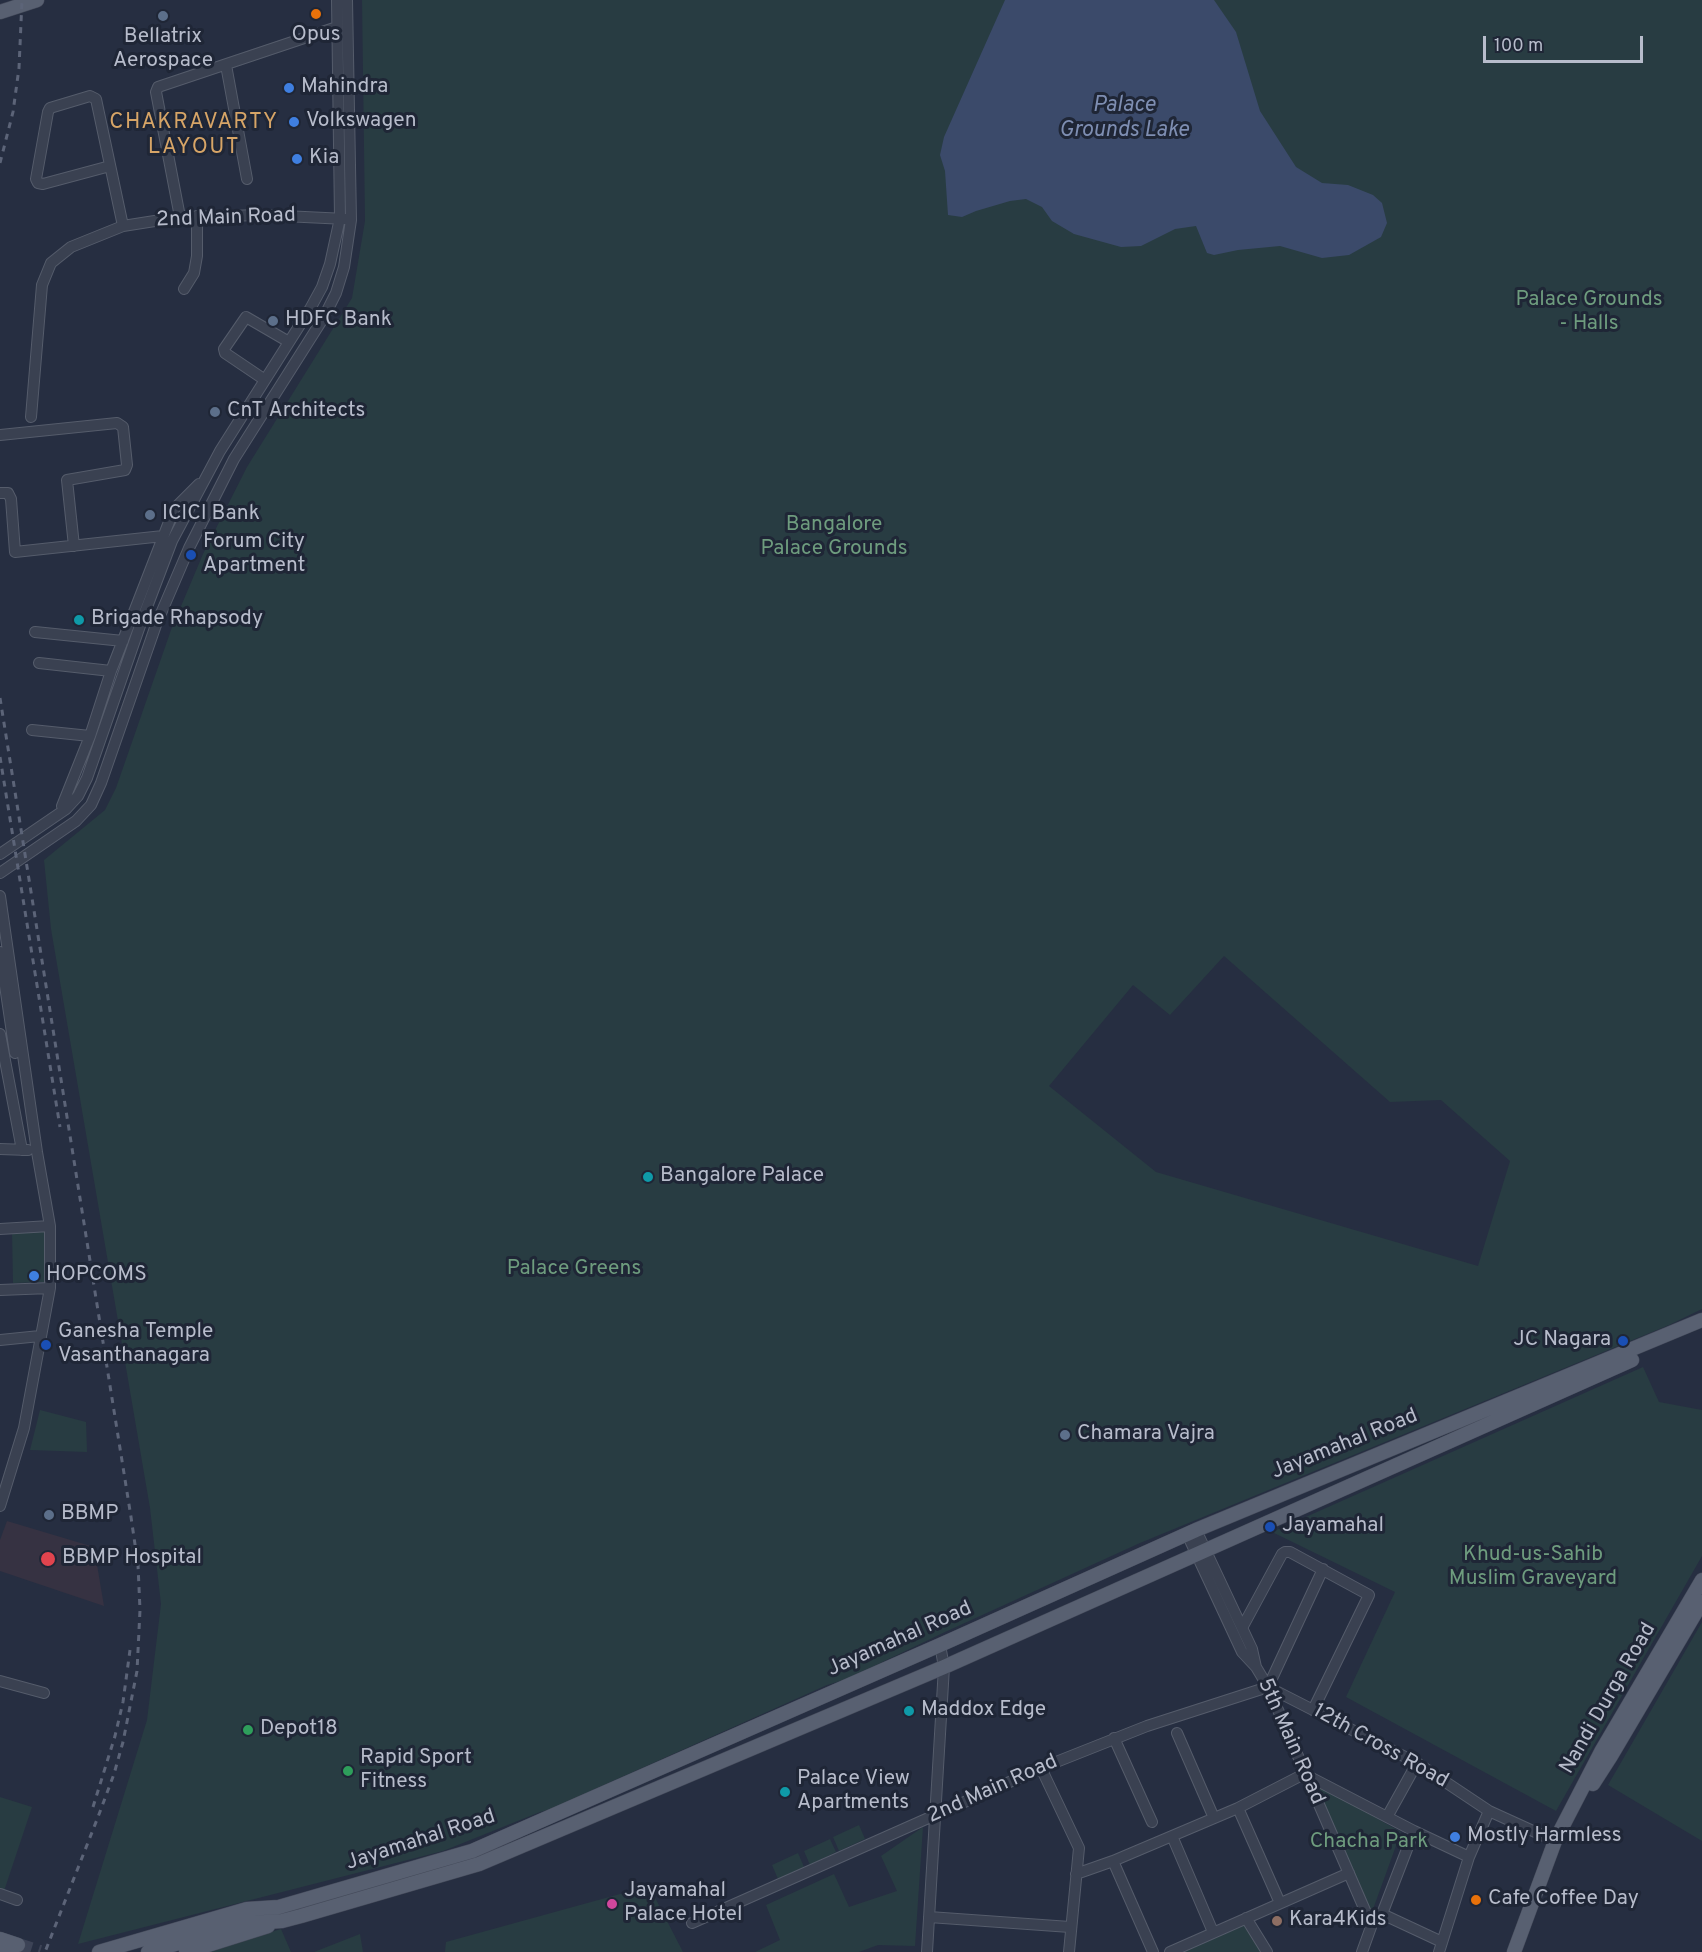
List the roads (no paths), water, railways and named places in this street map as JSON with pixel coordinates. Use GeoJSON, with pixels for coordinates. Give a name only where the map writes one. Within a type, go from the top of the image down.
{"type":"FeatureCollection","features":[{"type":"Feature","properties":{"kind":"main road"},"geometry":{"type":"LineString","coordinates":[[0,12],[37,0]]}},
{"type":"Feature","properties":{"kind":"main road","name":"Jayamahal Road"},"geometry":{"type":"LineString","coordinates":[[99,1952],[247,1909],[279,1907],[472,1851],[1192,1532],[1702,1320]]}},
{"type":"Feature","properties":{"kind":"main road","name":"Jayamahal Road"},"geometry":{"type":"LineString","coordinates":[[148,1952],[248,1923],[282,1921],[479,1864],[944,1666],[1702,1329]]}},
{"type":"Feature","properties":{"kind":"main road","name":"Nandi Durga Road"},"geometry":{"type":"LineString","coordinates":[[1514,1952],[1555,1841],[1602,1750],[1702,1580]]}},
{"type":"Feature","properties":{"kind":"main road","name":"Nandi Durga Road"},"geometry":{"type":"LineString","coordinates":[[1555,1841],[1611,1756],[1702,1602]]}},
{"type":"Feature","properties":{"kind":"main road"},"geometry":{"type":"LineString","coordinates":[[186,1952],[251,1933],[282,1921]]}},
{"type":"Feature","properties":{"kind":"main road"},"geometry":{"type":"LineString","coordinates":[[0,1939],[14,1948]]}},
{"type":"Feature","properties":{"kind":"main road"},"geometry":{"type":"LineString","coordinates":[[0,1949],[14,1948]]}},
{"type":"Feature","properties":{"kind":"street"},"geometry":{"type":"LineString","coordinates":[[0,854],[66,809],[78,796],[87,778],[172,542],[220,451],[322,287],[330,264],[339,218],[337,0]]}},
{"type":"Feature","properties":{"kind":"street"},"geometry":{"type":"LineString","coordinates":[[0,873],[76,821],[91,805],[101,783],[156,625],[189,548],[234,459],[324,316],[336,293],[344,267],[351,220],[347,0]]}},
{"type":"Feature","properties":{"kind":"street"},"geometry":{"type":"LineString","coordinates":[[180,217],[157,90],[160,86],[337,27]]}},
{"type":"Feature","properties":{"kind":"street"},"geometry":{"type":"LineString","coordinates":[[226,64],[247,179]]}},
{"type":"Feature","properties":{"kind":"street"},"geometry":{"type":"LineString","coordinates":[[110,166],[43,184],[37,182],[50,108],[90,96],[96,99],[123,226]]}},
{"type":"Feature","properties":{"kind":"street","name":"2nd Main Road"},"geometry":{"type":"LineString","coordinates":[[31,417],[42,285],[46,273],[58,256],[71,247],[123,226],[180,217],[263,215],[351,220]]}},
{"type":"Feature","properties":{"kind":"street"},"geometry":{"type":"LineString","coordinates":[[184,289],[194,273],[197,256],[197,216]]}},
{"type":"Feature","properties":{"kind":"street"},"geometry":{"type":"LineString","coordinates":[[265,380],[225,353],[224,349],[246,317],[289,342]]}},
{"type":"Feature","properties":{"kind":"street"},"geometry":{"type":"LineString","coordinates":[[0,435],[117,423],[123,427],[126,470],[67,480],[74,546]]}},
{"type":"Feature","properties":{"kind":"street"},"geometry":{"type":"LineString","coordinates":[[220,451],[234,459]]}},
{"type":"Feature","properties":{"kind":"street"},"geometry":{"type":"LineString","coordinates":[[62,806],[90,736],[111,671],[174,510],[206,478]]}},
{"type":"Feature","properties":{"kind":"street"},"geometry":{"type":"LineString","coordinates":[[0,493],[8,493],[11,499],[15,552],[163,536]]}},
{"type":"Feature","properties":{"kind":"street"},"geometry":{"type":"LineString","coordinates":[[35,632],[123,641]]}},
{"type":"Feature","properties":{"kind":"street"},"geometry":{"type":"LineString","coordinates":[[39,663],[111,671]]}},
{"type":"Feature","properties":{"kind":"street"},"geometry":{"type":"LineString","coordinates":[[33,730],[90,736]]}},
{"type":"Feature","properties":{"kind":"street"},"geometry":{"type":"LineString","coordinates":[[38,828],[47,841]]}},
{"type":"Feature","properties":{"kind":"street"},"geometry":{"type":"LineString","coordinates":[[0,896],[35,1140],[51,1226],[50,1288],[24,1428],[0,1504]]}},
{"type":"Feature","properties":{"kind":"street"},"geometry":{"type":"LineString","coordinates":[[0,952],[26,1125],[35,1140]]}},
{"type":"Feature","properties":{"kind":"street"},"geometry":{"type":"LineString","coordinates":[[0,1034],[4,1074],[22,1150]]}},
{"type":"Feature","properties":{"kind":"street"},"geometry":{"type":"LineString","coordinates":[[0,1149],[37,1152]]}},
{"type":"Feature","properties":{"kind":"street"},"geometry":{"type":"LineString","coordinates":[[0,1229],[51,1226]]}},
{"type":"Feature","properties":{"kind":"street"},"geometry":{"type":"LineString","coordinates":[[0,1290],[50,1288]]}},
{"type":"Feature","properties":{"kind":"street"},"geometry":{"type":"LineString","coordinates":[[0,1340],[40,1336]]}},
{"type":"Feature","properties":{"kind":"street"},"geometry":{"type":"LineString","coordinates":[[1192,1532],[1201,1552]]}},
{"type":"Feature","properties":{"kind":"street"},"geometry":{"type":"LineString","coordinates":[[1242,1628],[1282,1554],[1290,1551],[1369,1595],[1313,1710]]}},
{"type":"Feature","properties":{"kind":"street","name":"5th Main Road"},"geometry":{"type":"LineString","coordinates":[[1201,1552],[1242,1628],[1252,1649],[1256,1667]]}},
{"type":"Feature","properties":{"kind":"street","name":"5th Main Road"},"geometry":{"type":"LineString","coordinates":[[1201,1552],[1242,1652],[1256,1667],[1268,1687],[1371,1927],[1362,1952]]}},
{"type":"Feature","properties":{"kind":"street"},"geometry":{"type":"LineString","coordinates":[[1268,1687],[1323,1569]]}},
{"type":"Feature","properties":{"kind":"street"},"geometry":{"type":"LineString","coordinates":[[927,1952],[944,1666],[940,1645]]}},
{"type":"Feature","properties":{"kind":"street"},"geometry":{"type":"LineString","coordinates":[[0,1681],[44,1693]]}},
{"type":"Feature","properties":{"kind":"street","name":"2nd Main Road"},"geometry":{"type":"LineString","coordinates":[[692,1923],[936,1814],[1114,1738],[1268,1687]]}},
{"type":"Feature","properties":{"kind":"street","name":"12th Cross Road"},"geometry":{"type":"LineString","coordinates":[[1268,1687],[1417,1762],[1489,1811],[1555,1841]]}},
{"type":"Feature","properties":{"kind":"street"},"geometry":{"type":"LineString","coordinates":[[1177,1733],[1214,1818]]}},
{"type":"Feature","properties":{"kind":"street"},"geometry":{"type":"LineString","coordinates":[[1114,1738],[1152,1822]]}},
{"type":"Feature","properties":{"kind":"street"},"geometry":{"type":"LineString","coordinates":[[1387,1817],[1417,1762]]}},
{"type":"Feature","properties":{"kind":"street"},"geometry":{"type":"LineString","coordinates":[[1041,1768],[1079,1848],[1069,1952]]}},
{"type":"Feature","properties":{"kind":"street"},"geometry":{"type":"LineString","coordinates":[[1076,1874],[1113,1861],[1238,1808],[1304,1774],[1469,1857]]}},
{"type":"Feature","properties":{"kind":"street"},"geometry":{"type":"LineString","coordinates":[[1238,1808],[1280,1903]]}},
{"type":"Feature","properties":{"kind":"street"},"geometry":{"type":"LineString","coordinates":[[1366,1915],[1382,1914],[1440,1947],[1469,1857],[1489,1811]]}},
{"type":"Feature","properties":{"kind":"street"},"geometry":{"type":"LineString","coordinates":[[1382,1914],[1414,1831]]}},
{"type":"Feature","properties":{"kind":"street"},"geometry":{"type":"LineString","coordinates":[[1172,1836],[1213,1932]]}},
{"type":"Feature","properties":{"kind":"street"},"geometry":{"type":"LineString","coordinates":[[1113,1861],[1153,1952]]}},
{"type":"Feature","properties":{"kind":"street"},"geometry":{"type":"LineString","coordinates":[[1170,1952],[1349,1873]]}},
{"type":"Feature","properties":{"kind":"street"},"geometry":{"type":"LineString","coordinates":[[0,1894],[17,1900]]}},
{"type":"Feature","properties":{"kind":"street"},"geometry":{"type":"LineString","coordinates":[[930,1917],[1070,1927]]}},
{"type":"Feature","properties":{"kind":"street"},"geometry":{"type":"LineString","coordinates":[[1246,1918],[1267,1952]]}},
{"type":"Feature","properties":{"kind":"water","name":"Palace Grounds Lake"},"geometry":{"type":"Polygon","coordinates":[[[1005,0],[1214,0],[1236,32],[1260,111],[1296,167],[1322,183],[1348,185],[1373,195],[1382,203],[1387,223],[1381,237],[1349,255],[1322,258],[1280,246],[1214,255],[1207,253],[1196,226],[1175,229],[1141,246],[1121,247],[1074,234],[1052,221],[1042,207],[1026,199],[1010,201],[962,217],[948,215],[945,171],[940,155],[944,137],[1005,0]]]}},
{"type":"Feature","properties":{"kind":"tunnel"},"geometry":{"type":"LineString","coordinates":[[18,1945],[40,1952]]}},
{"type":"Feature","properties":{"kind":"railway"},"geometry":{"type":"LineString","coordinates":[[0,163],[13,112],[19,68],[22,0]]}},
{"type":"Feature","properties":{"kind":"railway"},"geometry":{"type":"LineString","coordinates":[[0,698],[131,1517],[138,1565],[140,1610],[137,1671],[123,1742],[114,1774],[45,1952]]}},
{"type":"Feature","properties":{"kind":"railway"},"geometry":{"type":"LineString","coordinates":[[0,757],[60,1127]]}},
{"type":"Feature","properties":{"kind":"railway"},"geometry":{"type":"LineString","coordinates":[[93,1807],[115,1736],[123,1702],[130,1650]]}},
{"type":"Feature","properties":{"kind":"place","name":"Opus"},"geometry":{"type":"Point","coordinates":[316,14]}},
{"type":"Feature","properties":{"kind":"place","name":"Bellatrix Aerospace"},"geometry":{"type":"Point","coordinates":[163,16]}},
{"type":"Feature","properties":{"kind":"place","name":"Mahindra"},"geometry":{"type":"Point","coordinates":[289,88]}},
{"type":"Feature","properties":{"kind":"place","name":"Volkswagen"},"geometry":{"type":"Point","coordinates":[294,122]}},
{"type":"Feature","properties":{"kind":"place","name":"Kia"},"geometry":{"type":"Point","coordinates":[297,159]}},
{"type":"Feature","properties":{"kind":"place","name":"HDFC Bank"},"geometry":{"type":"Point","coordinates":[273,321]}},
{"type":"Feature","properties":{"kind":"place","name":"CnT Architects"},"geometry":{"type":"Point","coordinates":[215,412]}},
{"type":"Feature","properties":{"kind":"place","name":"ICICI Bank"},"geometry":{"type":"Point","coordinates":[150,515]}},
{"type":"Feature","properties":{"kind":"place","name":"Forum City Apartment"},"geometry":{"type":"Point","coordinates":[191,555]}},
{"type":"Feature","properties":{"kind":"place","name":"Brigade Rhapsody"},"geometry":{"type":"Point","coordinates":[79,620]}},
{"type":"Feature","properties":{"kind":"place","name":"Bangalore Palace"},"geometry":{"type":"Point","coordinates":[648,1177]}},
{"type":"Feature","properties":{"kind":"place","name":"HOPCOMS"},"geometry":{"type":"Point","coordinates":[34,1276]}},
{"type":"Feature","properties":{"kind":"place","name":"JC Nagara"},"geometry":{"type":"Point","coordinates":[1623,1341]}},
{"type":"Feature","properties":{"kind":"place","name":"Ganesha Temple Vasanthanagara"},"geometry":{"type":"Point","coordinates":[46,1345]}},
{"type":"Feature","properties":{"kind":"place","name":"Chamara Vajra"},"geometry":{"type":"Point","coordinates":[1065,1435]}},
{"type":"Feature","properties":{"kind":"place","name":"BBMP"},"geometry":{"type":"Point","coordinates":[49,1515]}},
{"type":"Feature","properties":{"kind":"place","name":"Jayamahal"},"geometry":{"type":"Point","coordinates":[1270,1527]}},
{"type":"Feature","properties":{"kind":"place","name":"BBMP Hospital"},"geometry":{"type":"Point","coordinates":[48,1559]}},
{"type":"Feature","properties":{"kind":"place","name":"Maddox Edge"},"geometry":{"type":"Point","coordinates":[909,1711]}},
{"type":"Feature","properties":{"kind":"place","name":"Depot18"},"geometry":{"type":"Point","coordinates":[248,1730]}},
{"type":"Feature","properties":{"kind":"place","name":"Rapid Sport Fitness"},"geometry":{"type":"Point","coordinates":[348,1771]}},
{"type":"Feature","properties":{"kind":"place","name":"Palace View Apartments"},"geometry":{"type":"Point","coordinates":[785,1792]}},
{"type":"Feature","properties":{"kind":"place","name":"Mostly Harmless"},"geometry":{"type":"Point","coordinates":[1455,1837]}},
{"type":"Feature","properties":{"kind":"place","name":"Cafe Coffee Day"},"geometry":{"type":"Point","coordinates":[1476,1900]}},
{"type":"Feature","properties":{"kind":"place","name":"Jayamahal Palace Hotel"},"geometry":{"type":"Point","coordinates":[612,1904]}},
{"type":"Feature","properties":{"kind":"place","name":"Kara4Kids"},"geometry":{"type":"Point","coordinates":[1277,1921]}},
{"type":"Feature","properties":{"kind":"district","name":"CHAKRAVARTY LAYOUT"},"geometry":{"type":"Point","coordinates":[194,136]}},
{"type":"Feature","properties":{"kind":"park label","name":"Palace Grounds - Halls"},"geometry":{"type":"Point","coordinates":[1589,313]}},
{"type":"Feature","properties":{"kind":"park label","name":"Bangalore Palace Grounds"},"geometry":{"type":"Point","coordinates":[834,538]}},
{"type":"Feature","properties":{"kind":"park label","name":"Palace Greens"},"geometry":{"type":"Point","coordinates":[574,1270]}},
{"type":"Feature","properties":{"kind":"park label","name":"Khud-us-Sahib Muslim Graveyard"},"geometry":{"type":"Point","coordinates":[1533,1568]}},
{"type":"Feature","properties":{"kind":"park label","name":"Chacha Park"},"geometry":{"type":"Point","coordinates":[1369,1843]}}]}
